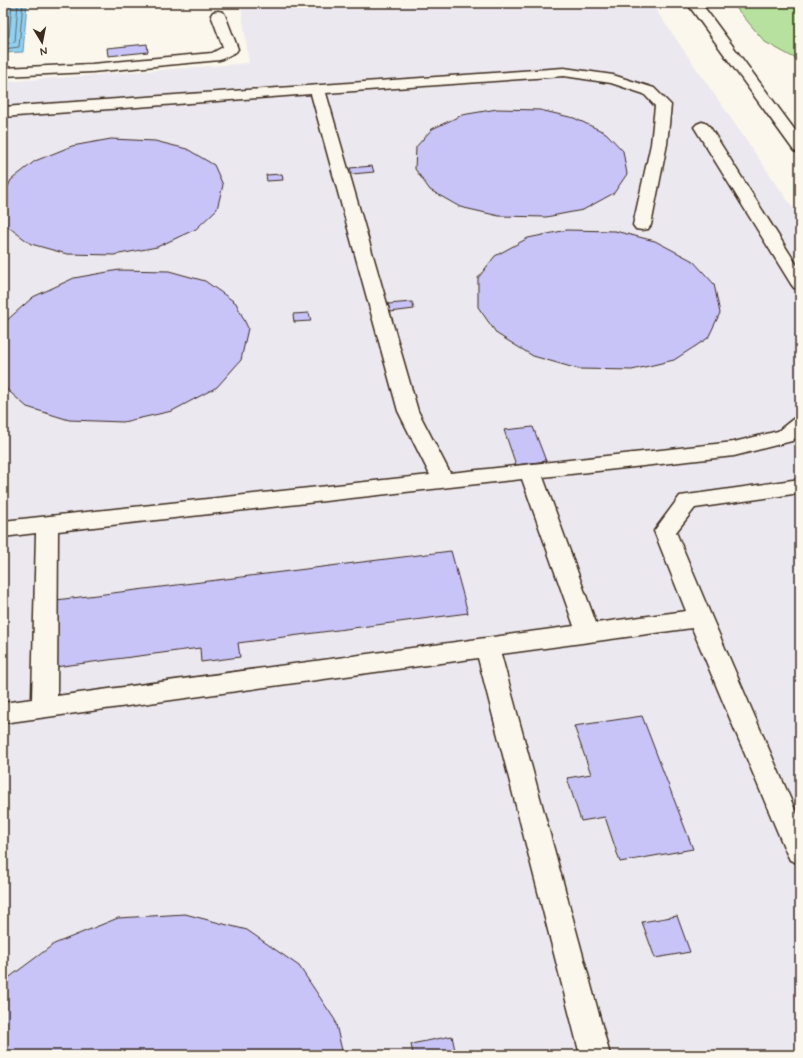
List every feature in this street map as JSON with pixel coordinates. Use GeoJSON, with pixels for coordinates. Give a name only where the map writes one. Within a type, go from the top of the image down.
{"type":"FeatureCollection","features":[{"type":"Feature","properties":{"kind":"lane"},"geometry":{"type":"LineString","coordinates":[[694,3],[800,148]]}},
{"type":"Feature","properties":{"kind":"lane"},"geometry":{"type":"LineString","coordinates":[[3,72],[92,68],[215,57],[231,49],[218,16]]}},
{"type":"Feature","properties":{"kind":"lane"},"geometry":{"type":"LineString","coordinates":[[3,112],[564,72],[613,79],[649,91],[664,105],[659,144],[642,225]]}},
{"type":"Feature","properties":{"kind":"lane"},"geometry":{"type":"LineString","coordinates":[[317,89],[408,411],[444,481]]}},
{"type":"Feature","properties":{"kind":"lane"},"geometry":{"type":"LineString","coordinates":[[702,127],[800,284]]}},
{"type":"Feature","properties":{"kind":"lane"},"geometry":{"type":"LineString","coordinates":[[3,529],[734,449],[785,436],[800,424]]}},
{"type":"Feature","properties":{"kind":"lane"},"geometry":{"type":"LineString","coordinates":[[530,471],[588,633]]}},
{"type":"Feature","properties":{"kind":"lane"},"geometry":{"type":"LineString","coordinates":[[800,486],[688,501],[665,531],[700,618],[800,852]]}},
{"type":"Feature","properties":{"kind":"lane"},"geometry":{"type":"LineString","coordinates":[[44,707],[47,524]]}},
{"type":"Feature","properties":{"kind":"lane"},"geometry":{"type":"LineString","coordinates":[[3,713],[700,618]]}},
{"type":"Feature","properties":{"kind":"lane"},"geometry":{"type":"LineString","coordinates":[[487,647],[596,1055]]}},
{"type":"Feature","properties":{"kind":"shaded area"},"geometry":{"type":"Polygon","coordinates":[[[291,3],[651,3],[800,218],[800,1055],[3,1055],[3,82],[249,63],[241,6],[291,3]]]}},
{"type":"Feature","properties":{"kind":"green space"},"geometry":{"type":"Polygon","coordinates":[[[732,3],[800,3],[800,61],[765,42],[732,3]]]}},
{"type":"Feature","properties":{"kind":"water"},"geometry":{"type":"Polygon","coordinates":[[[3,3],[27,3],[23,52],[3,53],[3,3]]]}},
{"type":"Feature","properties":{"kind":"building"},"geometry":{"type":"Polygon","coordinates":[[[147,44],[148,52],[108,56],[107,48],[147,44]]]}},
{"type":"Feature","properties":{"kind":"building"},"geometry":{"type":"Polygon","coordinates":[[[497,109],[540,110],[574,118],[606,133],[623,151],[627,174],[614,193],[583,210],[546,217],[499,216],[460,207],[430,190],[415,169],[416,147],[432,129],[462,115],[497,109]]]}},
{"type":"Feature","properties":{"kind":"building"},"geometry":{"type":"Polygon","coordinates":[[[111,139],[155,141],[187,149],[214,165],[223,185],[217,209],[196,229],[157,247],[114,255],[67,254],[31,244],[7,226],[3,214],[3,197],[11,180],[35,161],[72,146],[111,139]]]}},
{"type":"Feature","properties":{"kind":"building"},"geometry":{"type":"Polygon","coordinates":[[[372,166],[374,172],[352,174],[350,168],[372,166]]]}},
{"type":"Feature","properties":{"kind":"building"},"geometry":{"type":"Polygon","coordinates":[[[282,174],[283,180],[267,181],[266,175],[282,174]]]}},
{"type":"Feature","properties":{"kind":"building"},"geometry":{"type":"Polygon","coordinates":[[[567,230],[615,231],[655,241],[693,261],[714,284],[720,313],[708,338],[674,360],[632,370],[578,369],[533,356],[497,334],[478,307],[478,278],[495,256],[528,238],[567,230]]]}},
{"type":"Feature","properties":{"kind":"building"},"geometry":{"type":"Polygon","coordinates":[[[119,270],[169,271],[205,281],[236,303],[248,328],[241,360],[217,387],[172,411],[123,422],[69,420],[27,407],[3,386],[3,326],[5,322],[33,297],[74,278],[119,270]]]}},
{"type":"Feature","properties":{"kind":"building"},"geometry":{"type":"Polygon","coordinates":[[[412,302],[414,309],[390,312],[388,304],[412,302]]]}},
{"type":"Feature","properties":{"kind":"building"},"geometry":{"type":"Polygon","coordinates":[[[309,313],[311,321],[294,322],[293,314],[309,313]]]}},
{"type":"Feature","properties":{"kind":"building"},"geometry":{"type":"Polygon","coordinates":[[[533,427],[546,461],[516,465],[504,430],[533,427]]]}},
{"type":"Feature","properties":{"kind":"building"},"geometry":{"type":"Polygon","coordinates":[[[451,551],[468,613],[238,643],[240,657],[201,662],[200,648],[55,667],[56,600],[451,551]]]}},
{"type":"Feature","properties":{"kind":"building"},"geometry":{"type":"Polygon","coordinates":[[[642,716],[693,849],[620,862],[605,817],[581,821],[567,778],[591,774],[574,726],[642,716]]]}},
{"type":"Feature","properties":{"kind":"building"},"geometry":{"type":"Polygon","coordinates":[[[185,914],[247,930],[299,966],[335,1020],[343,1055],[3,1055],[3,982],[54,944],[118,918],[185,914]]]}},
{"type":"Feature","properties":{"kind":"building"},"geometry":{"type":"Polygon","coordinates":[[[677,916],[690,952],[655,958],[642,922],[677,916]]]}},
{"type":"Feature","properties":{"kind":"building"},"geometry":{"type":"Polygon","coordinates":[[[452,1036],[456,1055],[413,1055],[411,1044],[452,1036]]]}}]}
